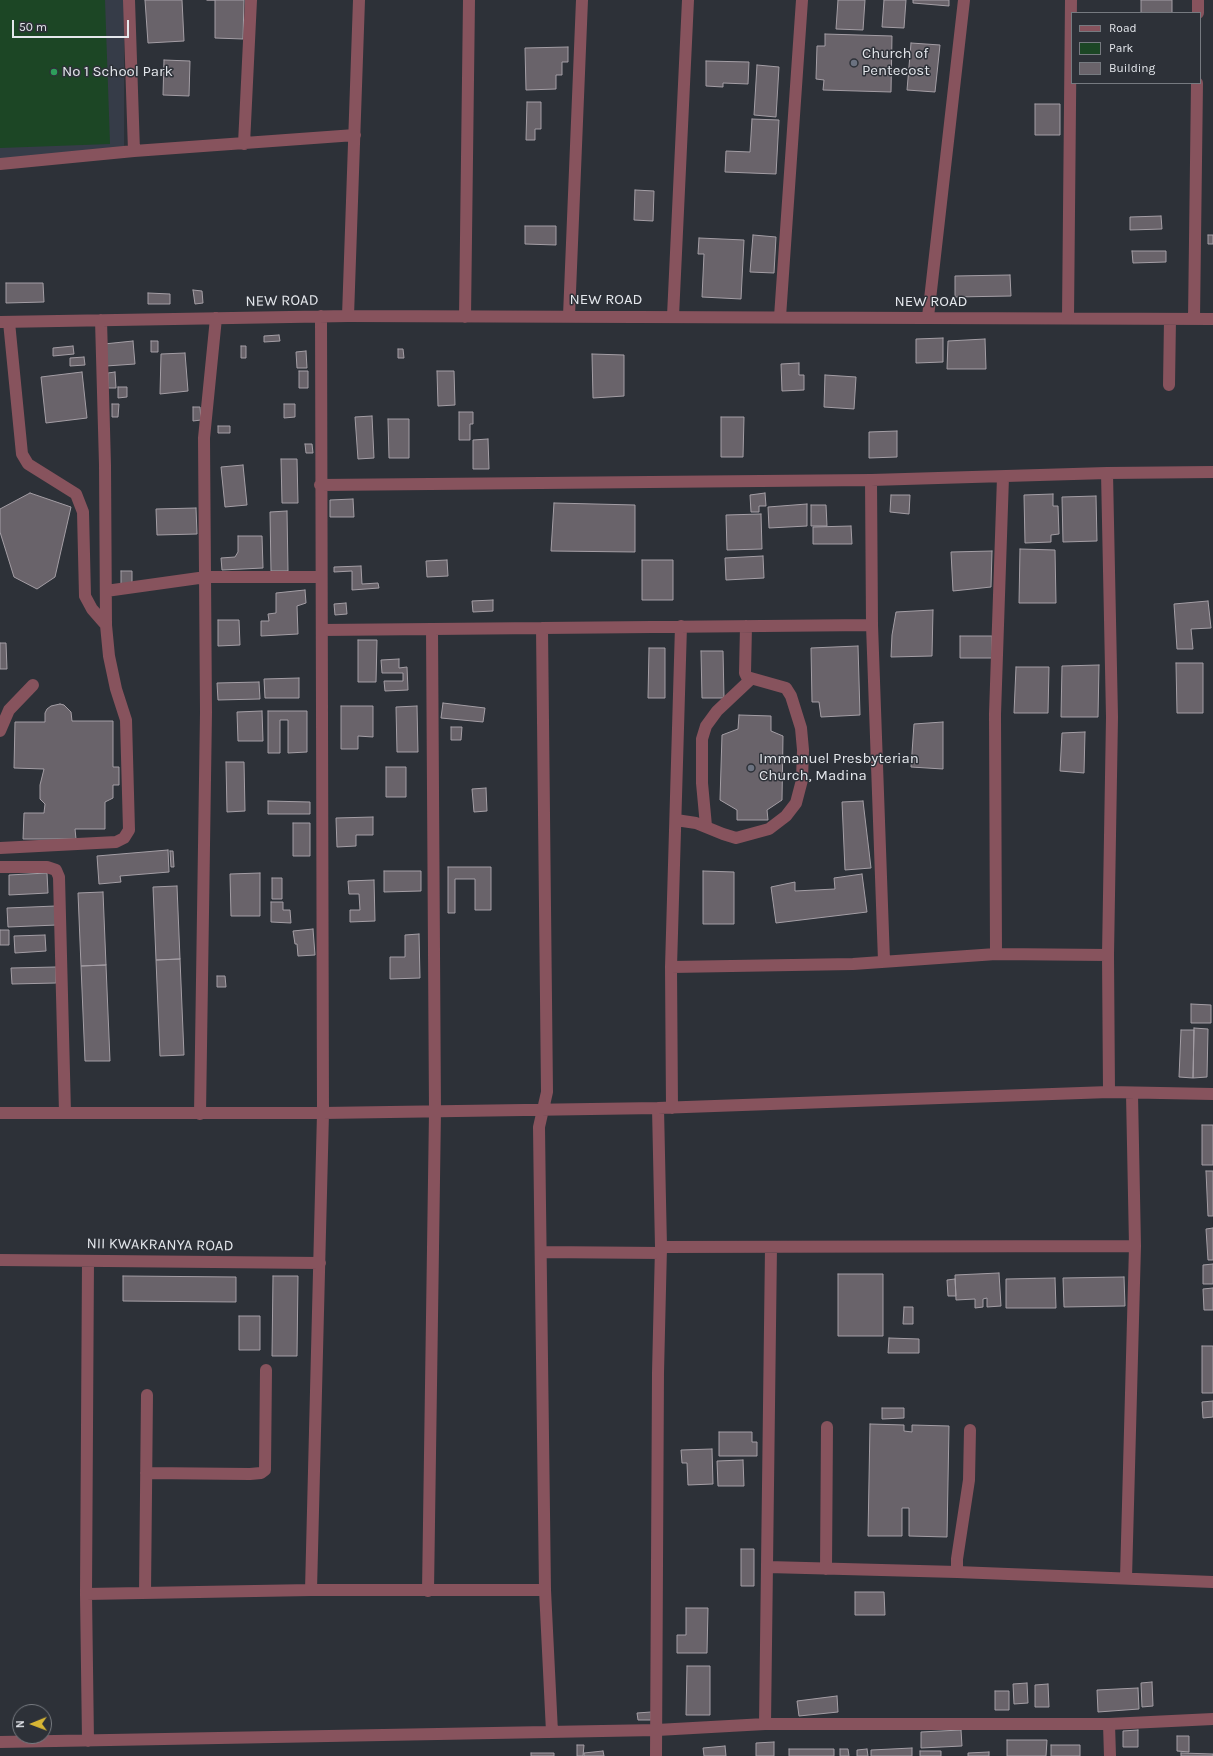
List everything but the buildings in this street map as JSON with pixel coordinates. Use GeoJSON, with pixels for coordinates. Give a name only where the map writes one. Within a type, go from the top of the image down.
{"type":"FeatureCollection","features":[{"type":"Feature","properties":{"kind":"street"},"geometry":{"type":"LineString","coordinates":[[129,0],[134,151]]}},
{"type":"Feature","properties":{"kind":"street"},"geometry":{"type":"LineString","coordinates":[[244,144],[251,0]]}},
{"type":"Feature","properties":{"kind":"street"},"geometry":{"type":"LineString","coordinates":[[348,316],[359,0]]}},
{"type":"Feature","properties":{"kind":"street"},"geometry":{"type":"LineString","coordinates":[[465,317],[469,0]]}},
{"type":"Feature","properties":{"kind":"street"},"geometry":{"type":"LineString","coordinates":[[569,316],[582,0]]}},
{"type":"Feature","properties":{"kind":"street"},"geometry":{"type":"LineString","coordinates":[[673,316],[688,0]]}},
{"type":"Feature","properties":{"kind":"street"},"geometry":{"type":"LineString","coordinates":[[780,317],[802,0]]}},
{"type":"Feature","properties":{"kind":"street"},"geometry":{"type":"LineString","coordinates":[[928,318],[964,0]]}},
{"type":"Feature","properties":{"kind":"street"},"geometry":{"type":"LineString","coordinates":[[1068,318],[1071,0]]}},
{"type":"Feature","properties":{"kind":"street"},"geometry":{"type":"LineString","coordinates":[[1198,0],[1198,12]]}},
{"type":"Feature","properties":{"kind":"street"},"geometry":{"type":"LineString","coordinates":[[1194,319],[1197,84]]}},
{"type":"Feature","properties":{"kind":"street"},"geometry":{"type":"LineString","coordinates":[[0,164],[134,151],[355,135]]}},
{"type":"Feature","properties":{"kind":"street"},"geometry":{"type":"LineString","coordinates":[[311,1590],[323,1113],[320,316]]}},
{"type":"Feature","properties":{"kind":"street","name":"NEW ROAD"},"geometry":{"type":"LineString","coordinates":[[5,322],[320,316],[1213,319]]}},
{"type":"Feature","properties":{"kind":"street"},"geometry":{"type":"LineString","coordinates":[[200,1114],[206,712],[206,577],[203,504],[204,438],[216,318]]}},
{"type":"Feature","properties":{"kind":"street"},"geometry":{"type":"LineString","coordinates":[[1169,385],[1170,319]]}},
{"type":"Feature","properties":{"kind":"street"},"geometry":{"type":"LineString","coordinates":[[0,848],[116,842],[124,838],[129,830],[126,720],[116,689],[109,656],[106,625],[101,320]]}},
{"type":"Feature","properties":{"kind":"street"},"geometry":{"type":"LineString","coordinates":[[5,322],[22,454],[28,464],[76,494],[83,512],[85,596],[92,609],[106,625]]}},
{"type":"Feature","properties":{"kind":"street"},"geometry":{"type":"LineString","coordinates":[[320,485],[871,480],[1106,473],[1213,472]]}},
{"type":"Feature","properties":{"kind":"street"},"geometry":{"type":"LineString","coordinates":[[1106,473],[1112,717],[1108,955],[1109,1092]]}},
{"type":"Feature","properties":{"kind":"street"},"geometry":{"type":"LineString","coordinates":[[996,954],[995,714],[1002,476]]}},
{"type":"Feature","properties":{"kind":"street"},"geometry":{"type":"LineString","coordinates":[[871,480],[872,625],[884,961]]}},
{"type":"Feature","properties":{"kind":"street"},"geometry":{"type":"LineString","coordinates":[[106,591],[206,577],[321,577]]}},
{"type":"Feature","properties":{"kind":"street"},"geometry":{"type":"LineString","coordinates":[[322,630],[872,625]]}},
{"type":"Feature","properties":{"kind":"street"},"geometry":{"type":"LineString","coordinates":[[672,1108],[671,968],[681,626]]}},
{"type":"Feature","properties":{"kind":"street"},"geometry":{"type":"LineString","coordinates":[[676,820],[706,826],[736,838],[769,829],[786,816],[796,803],[802,780],[803,750],[801,728],[791,696],[786,688],[747,677],[745,673],[746,626]]}},
{"type":"Feature","properties":{"kind":"street"},"geometry":{"type":"LineString","coordinates":[[542,628],[546,1092],[539,1127],[545,1590],[552,1732]]}},
{"type":"Feature","properties":{"kind":"street"},"geometry":{"type":"LineString","coordinates":[[428,1591],[435,1112],[432,629]]}},
{"type":"Feature","properties":{"kind":"street"},"geometry":{"type":"LineString","coordinates":[[706,826],[702,783],[702,739],[706,726],[717,711],[751,679]]}},
{"type":"Feature","properties":{"kind":"street"},"geometry":{"type":"LineString","coordinates":[[0,730],[9,710],[33,685]]}},
{"type":"Feature","properties":{"kind":"street"},"geometry":{"type":"LineString","coordinates":[[0,867],[47,867],[56,870],[59,877],[66,1113]]}},
{"type":"Feature","properties":{"kind":"street"},"geometry":{"type":"LineString","coordinates":[[671,968],[832,965],[996,954],[1108,955]]}},
{"type":"Feature","properties":{"kind":"street"},"geometry":{"type":"LineString","coordinates":[[0,1113],[200,1114],[435,1112],[672,1108],[1109,1092],[1132,1094],[1213,1094]]}},
{"type":"Feature","properties":{"kind":"street"},"geometry":{"type":"LineString","coordinates":[[1126,1578],[1135,1246],[1132,1094]]}},
{"type":"Feature","properties":{"kind":"street"},"geometry":{"type":"LineString","coordinates":[[656,1756],[658,1381],[661,1250],[658,1108]]}},
{"type":"Feature","properties":{"kind":"street"},"geometry":{"type":"LineString","coordinates":[[541,1252],[771,1247],[1135,1246]]}},
{"type":"Feature","properties":{"kind":"street"},"geometry":{"type":"LineString","coordinates":[[765,1724],[771,1247]]}},
{"type":"Feature","properties":{"kind":"street","name":"NII KWAKRANYA ROAD"},"geometry":{"type":"LineString","coordinates":[[0,1260],[320,1263]]}},
{"type":"Feature","properties":{"kind":"street"},"geometry":{"type":"LineString","coordinates":[[88,1260],[86,1594],[88,1741]]}},
{"type":"Feature","properties":{"kind":"street"},"geometry":{"type":"LineString","coordinates":[[146,1473],[250,1474],[261,1473],[265,1470],[266,1370]]}},
{"type":"Feature","properties":{"kind":"street"},"geometry":{"type":"LineString","coordinates":[[145,1593],[146,1395]]}},
{"type":"Feature","properties":{"kind":"street"},"geometry":{"type":"LineString","coordinates":[[826,1569],[827,1427]]}},
{"type":"Feature","properties":{"kind":"street"},"geometry":{"type":"LineString","coordinates":[[957,1572],[957,1559],[970,1480],[970,1430]]}},
{"type":"Feature","properties":{"kind":"street"},"geometry":{"type":"LineString","coordinates":[[768,1567],[957,1572],[1213,1582]]}},
{"type":"Feature","properties":{"kind":"street"},"geometry":{"type":"LineString","coordinates":[[86,1594],[311,1590],[545,1590]]}},
{"type":"Feature","properties":{"kind":"street"},"geometry":{"type":"LineString","coordinates":[[0,1742],[657,1730],[765,1724],[1109,1724],[1213,1719]]}},
{"type":"Feature","properties":{"kind":"street"},"geometry":{"type":"LineString","coordinates":[[1109,1724],[1110,1756]]}},
{"type":"Feature","properties":{"kind":"shaded area","name":"No 1 School Park"},"geometry":{"type":"Polygon","coordinates":[[[0,0],[124,0],[124,147],[0,159],[0,0]]]}},
{"type":"Feature","properties":{"kind":"green space","name":"No 1 School Park"},"geometry":{"type":"Polygon","coordinates":[[[0,0],[105,0],[110,144],[0,148],[0,0]]]}},
{"type":"Feature","properties":{"kind":"place","name":"Church of Pentecost"},"geometry":{"type":"Point","coordinates":[854,63]}},
{"type":"Feature","properties":{"kind":"place","name":"No 1 School Park"},"geometry":{"type":"Point","coordinates":[54,72]}},
{"type":"Feature","properties":{"kind":"place","name":"Immanuel Presbyterian Church, Madina"},"geometry":{"type":"Point","coordinates":[751,768]}}]}
